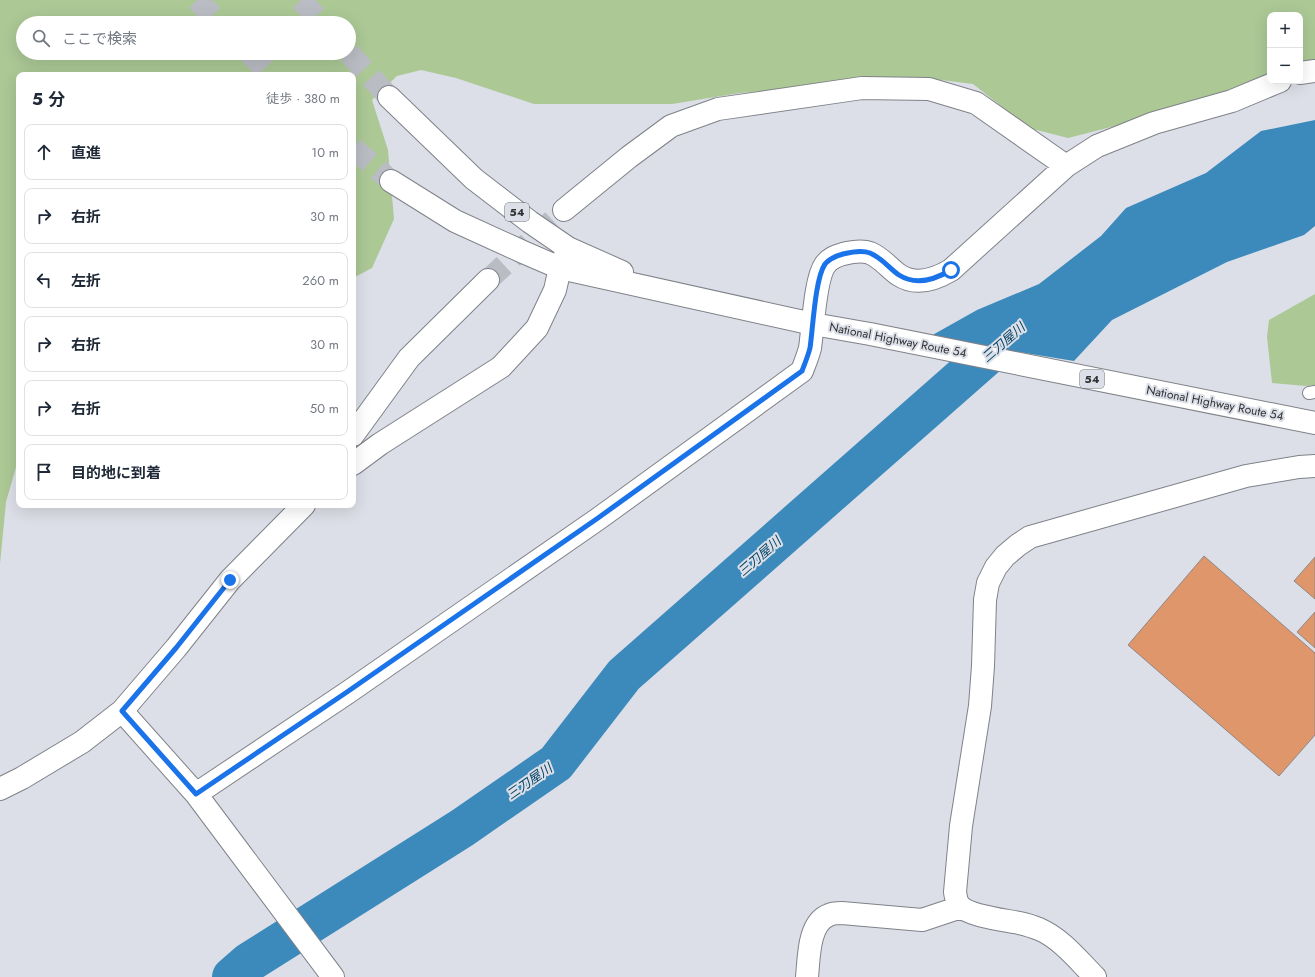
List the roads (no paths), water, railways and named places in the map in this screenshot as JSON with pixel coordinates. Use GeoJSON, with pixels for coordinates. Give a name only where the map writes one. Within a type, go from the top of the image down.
{"type":"FeatureCollection","features":[{"type":"Feature","properties":{"kind":"main road"},"geometry":{"type":"LineString","coordinates":[[1303,73],[1315,71]]}},
{"type":"Feature","properties":{"kind":"main road"},"geometry":{"type":"LineString","coordinates":[[201,801],[347,692],[592,523],[802,371],[809,350],[817,290],[821,274],[824,266],[830,260],[837,256],[849,253],[869,253],[878,258],[900,276],[910,280],[923,281],[937,278],[951,270],[1066,166],[1097,146],[1154,124],[1232,100],[1272,84]]}},
{"type":"Feature","properties":{"kind":"main road"},"geometry":{"type":"LineString","coordinates":[[564,210],[629,157],[671,126],[718,109],[862,88],[929,89],[976,103],[1066,166]]}},
{"type":"Feature","properties":{"kind":"main road","name":"National Highway Route 54"},"geometry":{"type":"LineString","coordinates":[[389,97],[474,179],[530,222],[564,258]]}},
{"type":"Feature","properties":{"kind":"main road","name":"National Highway Route 54"},"geometry":{"type":"LineString","coordinates":[[391,181],[455,221],[523,252],[564,258],[669,292],[813,324],[870,334],[1315,423]]}},
{"type":"Feature","properties":{"kind":"main road"},"geometry":{"type":"LineString","coordinates":[[356,462],[380,444],[501,367],[536,328],[555,290],[564,258]]}},
{"type":"Feature","properties":{"kind":"main road"},"geometry":{"type":"LineString","coordinates":[[356,431],[410,358],[488,280]]}},
{"type":"Feature","properties":{"kind":"main road"},"geometry":{"type":"LineString","coordinates":[[1095,977],[1053,937],[1039,929],[1020,923],[991,918],[967,911],[961,907],[956,900],[955,892],[961,826],[980,706],[985,600],[988,583],[996,567],[1005,556],[1018,545],[1030,538],[1246,476],[1299,467],[1315,466]]}},
{"type":"Feature","properties":{"kind":"main road"},"geometry":{"type":"LineString","coordinates":[[0,789],[22,778],[82,742],[122,711],[176,648],[230,580],[301,508]]}},
{"type":"Feature","properties":{"kind":"main road"},"geometry":{"type":"LineString","coordinates":[[122,711],[201,801],[333,977]]}},
{"type":"Feature","properties":{"kind":"main road"},"geometry":{"type":"LineString","coordinates":[[807,977],[811,937],[819,921],[829,914],[842,913],[922,920],[961,907]]}},
{"type":"Feature","properties":{"kind":"water"},"geometry":{"type":"Polygon","coordinates":[[[1315,120],[1315,226],[1304,235],[1227,262],[1112,320],[1074,361],[929,337],[977,310],[1039,284],[1101,236],[1126,208],[1206,173],[1261,131],[1315,120]]]}},
{"type":"Feature","properties":{"kind":"waterway","name":"三刀屋川"},"geometry":{"type":"LineString","coordinates":[[232,977],[248,963],[462,828],[556,763],[624,675],[1016,330]]}},
{"type":"Feature","properties":{"kind":"tunnel"},"geometry":{"type":"LineString","coordinates":[[197,0],[213,16]]}},
{"type":"Feature","properties":{"kind":"tunnel"},"geometry":{"type":"LineString","coordinates":[[301,0],[316,16]]}},
{"type":"Feature","properties":{"kind":"tunnel"},"geometry":{"type":"LineString","coordinates":[[256,60],[268,72]]}},
{"type":"Feature","properties":{"kind":"tunnel"},"geometry":{"type":"LineString","coordinates":[[355,60],[389,97]]}},
{"type":"Feature","properties":{"kind":"tunnel"},"geometry":{"type":"LineString","coordinates":[[356,151],[391,181]]}},
{"type":"Feature","properties":{"kind":"tunnel"},"geometry":{"type":"LineString","coordinates":[[488,280],[564,210]]}}]}
